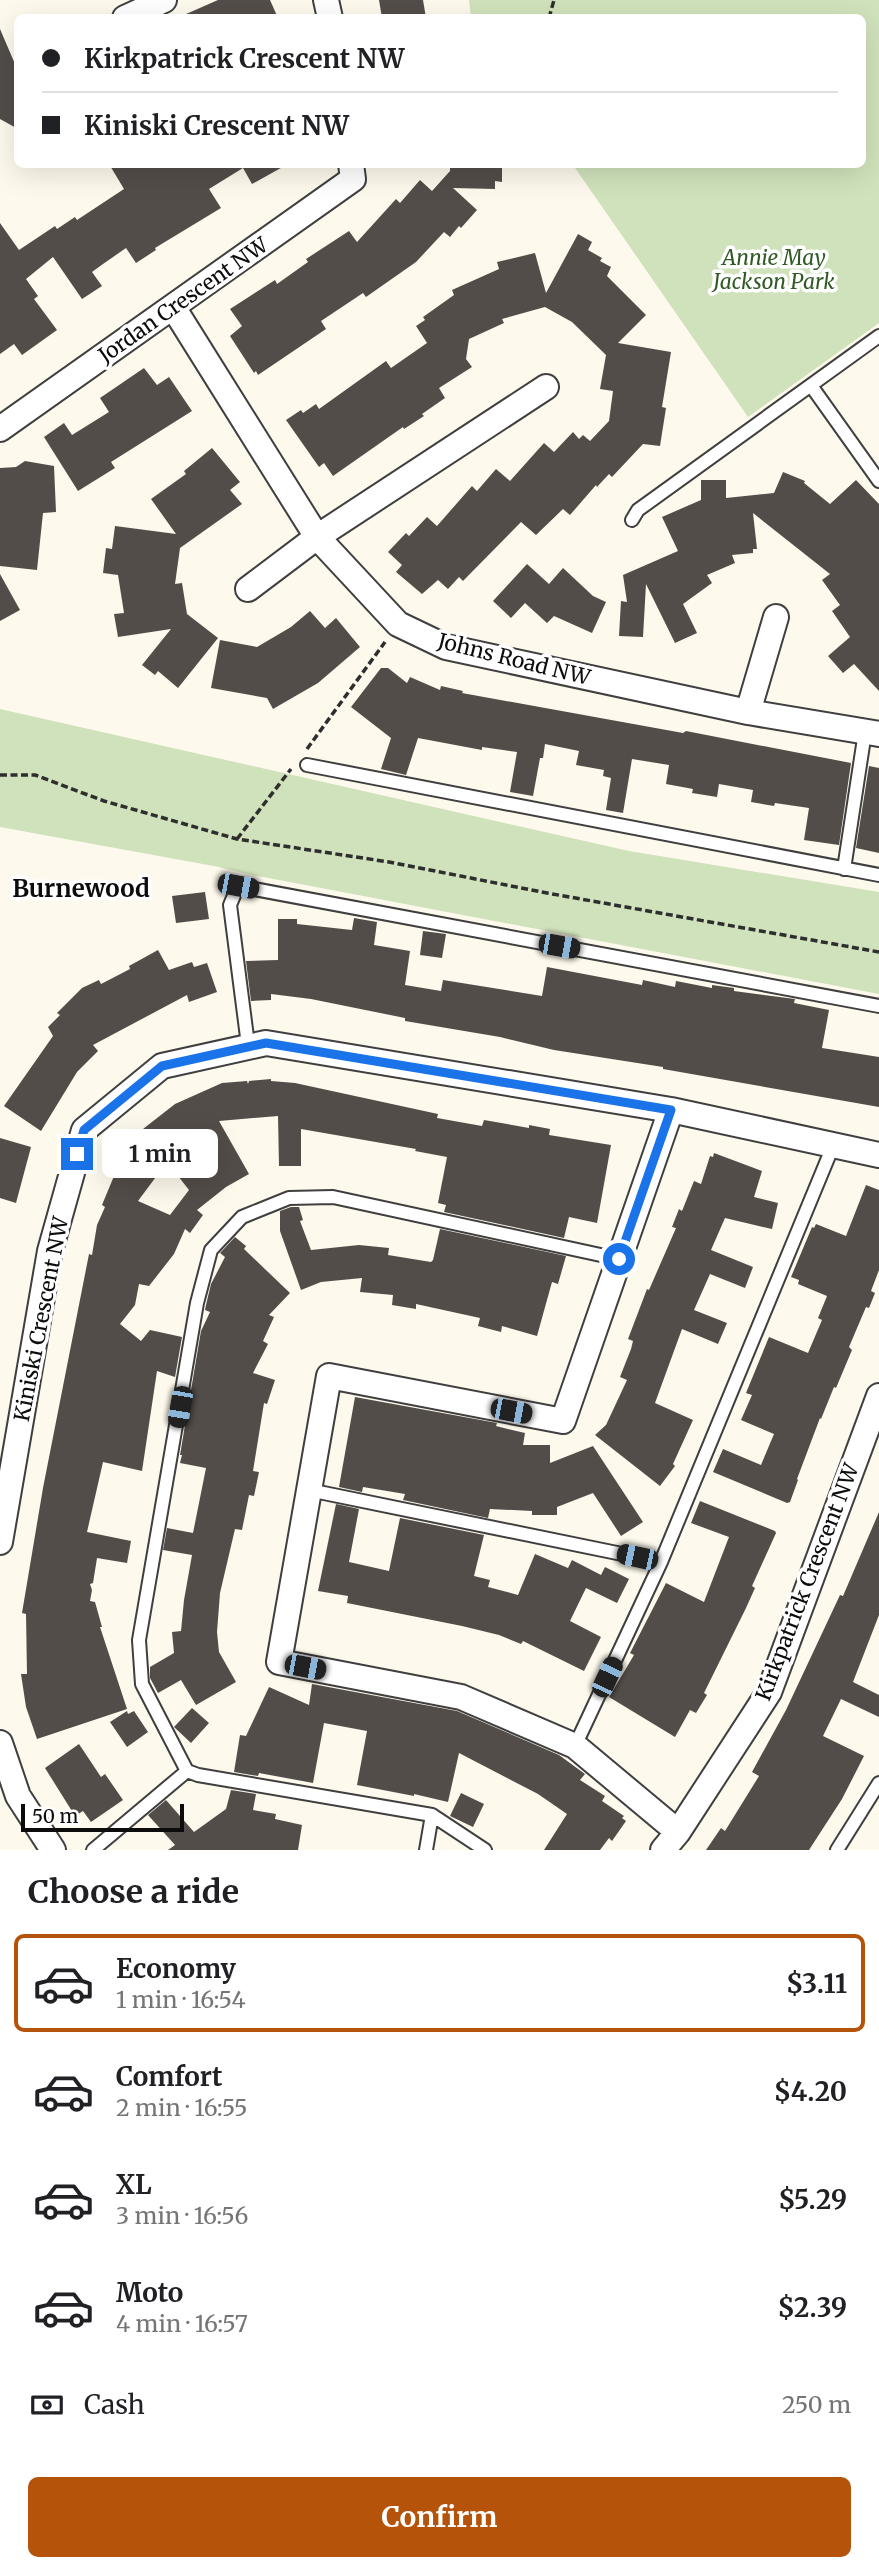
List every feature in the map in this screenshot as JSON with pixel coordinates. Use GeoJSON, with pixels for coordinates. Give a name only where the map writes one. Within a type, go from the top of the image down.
{"type":"FeatureCollection","features":[{"type":"Feature","properties":{"kind":"street"},"geometry":{"type":"LineString","coordinates":[[134,14],[164,0]]}},
{"type":"Feature","properties":{"kind":"street","name":"Jordan Crescent NW"},"geometry":{"type":"LineString","coordinates":[[0,429],[353,179],[352,168]]}},
{"type":"Feature","properties":{"kind":"street","name":"Johns Road NW"},"geometry":{"type":"LineString","coordinates":[[173,307],[317,537],[398,624],[446,647],[748,712],[872,733]]}},
{"type":"Feature","properties":{"kind":"street"},"geometry":{"type":"LineString","coordinates":[[248,589],[317,537],[547,387]]}},
{"type":"Feature","properties":{"kind":"street"},"geometry":{"type":"LineString","coordinates":[[748,712],[776,617]]}},
{"type":"Feature","properties":{"kind":"street","name":"Kiniski Crescent NW"},"geometry":{"type":"LineString","coordinates":[[0,1542],[50,1251],[84,1130],[162,1066],[266,1043],[671,1110],[879,1155]]}},
{"type":"Feature","properties":{"kind":"street","name":"Kirkpatrick Crescent NW"},"geometry":{"type":"LineString","coordinates":[[671,1110],[563,1420],[329,1376],[279,1662],[461,1697],[575,1746],[670,1841],[769,1692],[879,1396]]}},
{"type":"Feature","properties":{"kind":"street"},"geometry":{"type":"LineString","coordinates":[[0,1743],[18,1796],[52,1850]]}},
{"type":"Feature","properties":{"kind":"lane"},"geometry":{"type":"LineString","coordinates":[[632,520],[638,510],[812,387],[879,336]]}},
{"type":"Feature","properties":{"kind":"lane"},"geometry":{"type":"LineString","coordinates":[[812,387],[879,481]]}},
{"type":"Feature","properties":{"kind":"lane"},"geometry":{"type":"LineString","coordinates":[[844,869],[872,733]]}},
{"type":"Feature","properties":{"kind":"lane"},"geometry":{"type":"LineString","coordinates":[[304,761],[879,875]]}},
{"type":"Feature","properties":{"kind":"lane"},"geometry":{"type":"LineString","coordinates":[[248,1045],[230,905],[238,886],[879,1006]]}},
{"type":"Feature","properties":{"kind":"lane"},"geometry":{"type":"LineString","coordinates":[[575,1746],[662,1562],[833,1146]]}},
{"type":"Feature","properties":{"kind":"lane"},"geometry":{"type":"LineString","coordinates":[[485,1850],[432,1815],[187,1771],[142,1684],[139,1640],[197,1303],[211,1250],[242,1217],[289,1198],[333,1197],[619,1259]]}},
{"type":"Feature","properties":{"kind":"lane"},"geometry":{"type":"LineString","coordinates":[[309,1489],[662,1562]]}},
{"type":"Feature","properties":{"kind":"lane"},"geometry":{"type":"LineString","coordinates":[[93,1850],[187,1771]]}},
{"type":"Feature","properties":{"kind":"lane"},"geometry":{"type":"LineString","coordinates":[[837,1850],[879,1783]]}},
{"type":"Feature","properties":{"kind":"lane"},"geometry":{"type":"LineString","coordinates":[[426,1850],[432,1815]]}},
{"type":"Feature","properties":{"kind":"path"},"geometry":{"type":"LineString","coordinates":[[304,761],[398,624]]}},
{"type":"Feature","properties":{"kind":"path"},"geometry":{"type":"LineString","coordinates":[[237,839],[293,767]]}},
{"type":"Feature","properties":{"kind":"path"},"geometry":{"type":"LineString","coordinates":[[0,775],[35,775],[104,802],[237,839],[388,862],[879,952]]}},
{"type":"Feature","properties":{"kind":"green space","name":"Annie May Jackson Park"},"geometry":{"type":"Polygon","coordinates":[[[469,0],[879,0],[879,323],[748,417],[575,168],[866,168],[866,14],[471,14],[469,0]]]}},
{"type":"Feature","properties":{"kind":"green space"},"geometry":{"type":"Polygon","coordinates":[[[0,709],[629,851],[879,892],[879,994],[0,827],[0,709]]]}},
{"type":"Feature","properties":{"kind":"building"},"geometry":{"type":"Polygon","coordinates":[[[218,0],[270,0],[276,14],[186,14],[218,0]]]}},
{"type":"Feature","properties":{"kind":"building"},"geometry":{"type":"Polygon","coordinates":[[[379,0],[423,0],[425,14],[381,14],[379,0]]]}},
{"type":"Feature","properties":{"kind":"building"},"geometry":{"type":"Polygon","coordinates":[[[0,29],[14,62],[14,127],[0,119],[0,29]]]}},
{"type":"Feature","properties":{"kind":"building"},"geometry":{"type":"Polygon","coordinates":[[[111,168],[243,168],[209,189],[221,208],[155,248],[156,250],[136,263],[126,248],[92,272],[102,286],[82,299],[53,257],[26,279],[38,296],[34,299],[57,330],[22,355],[14,344],[0,354],[0,223],[19,250],[55,226],[57,229],[75,217],[77,220],[124,189],[111,168]]]}},
{"type":"Feature","properties":{"kind":"building"},"geometry":{"type":"Polygon","coordinates":[[[243,168],[281,168],[252,184],[243,168]]]}},
{"type":"Feature","properties":{"kind":"building"},"geometry":{"type":"Polygon","coordinates":[[[450,168],[502,168],[502,182],[495,181],[495,189],[453,188],[477,210],[461,228],[459,226],[450,237],[444,232],[416,262],[366,297],[363,293],[321,321],[326,329],[258,375],[256,371],[254,373],[230,336],[242,326],[230,309],[275,280],[277,284],[308,262],[306,259],[349,231],[357,242],[396,199],[400,203],[420,180],[432,191],[450,168]]]}},
{"type":"Feature","properties":{"kind":"building"},"geometry":{"type":"Polygon","coordinates":[[[578,234],[592,242],[588,250],[611,267],[607,276],[646,315],[618,343],[671,352],[662,407],[666,408],[660,446],[643,444],[612,477],[609,474],[597,487],[596,485],[570,515],[563,509],[536,535],[521,522],[463,581],[459,577],[448,589],[438,580],[422,594],[396,572],[402,565],[388,552],[406,533],[409,536],[427,517],[437,526],[472,486],[477,491],[496,469],[510,481],[544,443],[554,452],[573,432],[579,439],[583,435],[590,441],[609,421],[613,391],[600,389],[606,355],[572,322],[545,307],[502,319],[504,323],[469,339],[466,359],[472,367],[439,388],[445,398],[422,414],[424,416],[404,429],[403,427],[333,476],[324,463],[319,467],[286,420],[316,404],[319,409],[386,361],[391,368],[427,343],[416,326],[425,320],[423,317],[454,295],[452,290],[499,269],[497,262],[535,253],[546,293],[578,234]]]}},
{"type":"Feature","properties":{"kind":"building"},"geometry":{"type":"Polygon","coordinates":[[[144,368],[157,385],[169,377],[192,411],[111,462],[115,468],[78,491],[44,437],[64,423],[72,435],[109,412],[100,398],[144,368]]]}},
{"type":"Feature","properties":{"kind":"building"},"geometry":{"type":"Polygon","coordinates":[[[212,448],[240,482],[230,490],[242,504],[180,548],[175,584],[182,583],[187,614],[218,638],[178,688],[158,671],[155,675],[142,665],[171,629],[118,637],[114,614],[124,613],[118,575],[103,573],[106,548],[112,549],[115,526],[176,534],[151,499],[186,474],[184,471],[212,448]]]}},
{"type":"Feature","properties":{"kind":"building"},"geometry":{"type":"Polygon","coordinates":[[[25,461],[54,466],[56,512],[43,513],[37,570],[0,566],[0,468],[16,467],[25,461]]]}},
{"type":"Feature","properties":{"kind":"building"},"geometry":{"type":"Polygon","coordinates":[[[783,472],[805,481],[804,483],[830,504],[856,480],[879,504],[879,691],[854,664],[843,673],[828,656],[850,637],[832,611],[840,605],[822,580],[830,574],[753,513],[757,549],[753,549],[753,553],[732,555],[735,563],[707,575],[712,583],[683,604],[697,633],[675,643],[646,584],[643,637],[619,636],[621,601],[627,602],[623,575],[678,551],[662,517],[701,500],[701,480],[726,480],[726,498],[774,493],[783,472]]]}},
{"type":"Feature","properties":{"kind":"building"},"geometry":{"type":"Polygon","coordinates":[[[527,564],[549,584],[563,568],[593,596],[606,602],[592,633],[554,616],[547,623],[525,603],[511,618],[493,601],[527,564]]]}},
{"type":"Feature","properties":{"kind":"building"},"geometry":{"type":"Polygon","coordinates":[[[0,574],[20,610],[0,621],[0,574]]]}},
{"type":"Feature","properties":{"kind":"building"},"geometry":{"type":"Polygon","coordinates":[[[310,611],[325,628],[336,618],[360,647],[318,683],[273,709],[267,698],[211,688],[220,640],[257,647],[291,627],[310,611]]]}},
{"type":"Feature","properties":{"kind":"building"},"geometry":{"type":"Polygon","coordinates":[[[381,668],[388,668],[407,683],[410,677],[440,690],[441,686],[463,691],[462,693],[683,733],[686,731],[851,763],[839,845],[804,840],[809,808],[751,802],[753,790],[719,784],[717,797],[692,793],[693,789],[666,784],[669,765],[632,759],[623,813],[606,810],[611,778],[603,776],[604,770],[576,765],[579,751],[545,744],[533,796],[510,792],[517,752],[482,747],[482,750],[418,738],[406,775],[381,769],[391,738],[351,707],[381,668]]]}},
{"type":"Feature","properties":{"kind":"building"},"geometry":{"type":"Polygon","coordinates":[[[869,766],[879,768],[879,853],[856,848],[869,766]]]}},
{"type":"Feature","properties":{"kind":"building"},"geometry":{"type":"Polygon","coordinates":[[[205,892],[209,919],[176,923],[172,896],[205,892]]]}},
{"type":"Feature","properties":{"kind":"building"},"geometry":{"type":"Polygon","coordinates":[[[354,918],[377,922],[374,945],[410,951],[405,985],[441,991],[443,980],[542,996],[547,967],[642,985],[643,980],[675,987],[676,981],[712,988],[712,985],[734,988],[734,991],[795,999],[794,1003],[829,1010],[822,1048],[879,1057],[879,1107],[554,1050],[500,1037],[405,1021],[405,1018],[311,999],[271,994],[271,1000],[251,1001],[246,961],[278,960],[278,919],[297,919],[297,924],[352,930],[354,918]]]}},
{"type":"Feature","properties":{"kind":"building"},"geometry":{"type":"Polygon","coordinates":[[[423,931],[446,934],[442,958],[420,955],[423,931]]]}},
{"type":"Feature","properties":{"kind":"building"},"geometry":{"type":"Polygon","coordinates":[[[158,950],[169,970],[192,962],[194,967],[207,963],[217,992],[189,1002],[187,995],[93,1045],[98,1051],[77,1072],[41,1131],[4,1106],[53,1036],[48,1027],[60,1015],[57,1013],[82,988],[99,980],[101,984],[158,950]]]}},
{"type":"Feature","properties":{"kind":"building"},"geometry":{"type":"Polygon","coordinates":[[[271,1079],[295,1083],[438,1114],[437,1118],[482,1126],[484,1120],[529,1128],[529,1125],[550,1129],[549,1135],[611,1145],[597,1223],[569,1217],[564,1238],[444,1212],[446,1205],[438,1203],[447,1157],[301,1129],[301,1166],[279,1166],[278,1116],[219,1121],[249,1174],[226,1187],[197,1210],[203,1215],[190,1233],[185,1229],[174,1254],[149,1286],[139,1284],[135,1305],[120,1324],[141,1341],[150,1330],[182,1337],[175,1377],[157,1371],[142,1471],[103,1462],[87,1532],[131,1541],[127,1563],[97,1558],[93,1583],[90,1584],[90,1601],[95,1602],[100,1627],[127,1709],[37,1739],[26,1707],[21,1674],[27,1674],[26,1614],[22,1613],[43,1488],[89,1254],[92,1255],[97,1225],[105,1207],[102,1205],[114,1176],[112,1174],[145,1131],[143,1129],[175,1104],[222,1083],[247,1081],[248,1084],[249,1081],[271,1079]],[[167,1162],[138,1201],[170,1215],[189,1190],[167,1162]]]}},
{"type":"Feature","properties":{"kind":"building"},"geometry":{"type":"Polygon","coordinates":[[[0,1138],[31,1147],[16,1203],[0,1198],[0,1138]]]}},
{"type":"Feature","properties":{"kind":"building"},"geometry":{"type":"Polygon","coordinates":[[[714,1153],[762,1171],[754,1197],[778,1203],[772,1229],[725,1218],[711,1250],[753,1267],[745,1288],[710,1274],[694,1310],[727,1323],[718,1344],[682,1329],[655,1403],[693,1420],[673,1464],[675,1466],[660,1486],[595,1435],[606,1425],[627,1380],[620,1377],[633,1341],[628,1339],[647,1289],[649,1290],[676,1228],[672,1227],[679,1209],[682,1211],[694,1181],[701,1184],[710,1156],[713,1157],[714,1153]]]}},
{"type":"Feature","properties":{"kind":"building"},"geometry":{"type":"Polygon","coordinates":[[[866,1185],[879,1190],[879,1270],[871,1291],[875,1293],[849,1347],[852,1350],[820,1418],[790,1502],[787,1503],[713,1472],[723,1449],[761,1465],[774,1434],[741,1420],[752,1395],[746,1393],[769,1337],[808,1353],[822,1320],[818,1318],[827,1296],[798,1284],[799,1280],[791,1277],[812,1227],[816,1224],[846,1236],[866,1185]]]}},
{"type":"Feature","properties":{"kind":"building"},"geometry":{"type":"Polygon","coordinates":[[[299,1207],[303,1220],[300,1221],[311,1250],[359,1245],[389,1248],[388,1255],[431,1262],[440,1229],[566,1256],[558,1284],[552,1282],[537,1336],[502,1326],[501,1332],[478,1326],[480,1318],[416,1304],[416,1309],[392,1305],[393,1295],[360,1292],[362,1278],[321,1282],[301,1290],[280,1231],[280,1211],[299,1207]]]}},
{"type":"Feature","properties":{"kind":"building"},"geometry":{"type":"Polygon","coordinates":[[[235,1237],[290,1293],[269,1315],[274,1317],[263,1341],[268,1344],[253,1373],[275,1380],[267,1404],[264,1403],[253,1471],[259,1472],[254,1496],[249,1495],[242,1530],[235,1529],[220,1593],[217,1632],[219,1652],[236,1682],[196,1705],[181,1680],[158,1693],[150,1678],[150,1667],[174,1653],[172,1632],[181,1631],[192,1555],[163,1550],[167,1528],[193,1533],[206,1468],[180,1463],[180,1455],[201,1331],[210,1312],[205,1310],[211,1284],[225,1257],[220,1253],[235,1237]]]}},
{"type":"Feature","properties":{"kind":"building"},"geometry":{"type":"Polygon","coordinates":[[[355,1397],[497,1423],[496,1426],[525,1433],[523,1445],[550,1445],[550,1463],[593,1446],[643,1522],[621,1536],[593,1493],[557,1507],[557,1515],[532,1515],[532,1511],[490,1509],[488,1518],[403,1500],[405,1494],[363,1487],[362,1492],[339,1487],[355,1397]]]}},
{"type":"Feature","properties":{"kind":"building"},"geometry":{"type":"Polygon","coordinates":[[[700,1501],[776,1533],[752,1586],[755,1588],[746,1608],[704,1693],[707,1695],[696,1713],[690,1710],[675,1737],[609,1697],[634,1655],[630,1653],[666,1583],[704,1602],[729,1537],[691,1523],[700,1501]]]}},
{"type":"Feature","properties":{"kind":"building"},"geometry":{"type":"Polygon","coordinates":[[[336,1504],[359,1509],[349,1562],[389,1571],[400,1518],[484,1535],[474,1576],[490,1580],[488,1587],[518,1595],[535,1554],[568,1568],[572,1560],[601,1575],[605,1567],[629,1579],[617,1603],[586,1588],[570,1621],[601,1637],[584,1671],[523,1641],[521,1644],[499,1635],[462,1626],[347,1603],[348,1596],[318,1591],[336,1504]]]}},
{"type":"Feature","properties":{"kind":"building"},"geometry":{"type":"Polygon","coordinates":[[[879,1512],[879,1615],[853,1682],[879,1695],[879,1717],[841,1699],[823,1736],[864,1756],[842,1799],[809,1850],[706,1850],[721,1828],[725,1831],[759,1776],[752,1772],[786,1710],[840,1595],[843,1596],[879,1512]]]}},
{"type":"Feature","properties":{"kind":"building"},"geometry":{"type":"Polygon","coordinates":[[[312,1684],[457,1711],[559,1755],[585,1774],[580,1780],[605,1796],[602,1801],[624,1816],[622,1818],[626,1821],[612,1841],[609,1838],[600,1850],[544,1850],[567,1814],[538,1794],[459,1753],[448,1802],[357,1785],[367,1731],[324,1723],[313,1783],[259,1773],[258,1776],[234,1772],[240,1735],[246,1736],[269,1687],[309,1705],[312,1684]]]}},
{"type":"Feature","properties":{"kind":"building"},"geometry":{"type":"Polygon","coordinates":[[[192,1708],[209,1723],[191,1743],[174,1727],[192,1708]]]}},
{"type":"Feature","properties":{"kind":"building"},"geometry":{"type":"Polygon","coordinates":[[[127,1711],[128,1714],[134,1711],[148,1732],[127,1747],[110,1722],[127,1711]]]}},
{"type":"Feature","properties":{"kind":"building"},"geometry":{"type":"Polygon","coordinates":[[[79,1744],[101,1777],[105,1774],[123,1800],[91,1822],[83,1811],[75,1816],[45,1768],[79,1744]]]}},
{"type":"Feature","properties":{"kind":"building"},"geometry":{"type":"Polygon","coordinates":[[[231,1790],[256,1794],[253,1810],[276,1814],[275,1819],[302,1825],[298,1850],[168,1850],[175,1845],[148,1815],[166,1800],[194,1832],[226,1809],[231,1790]]]}},
{"type":"Feature","properties":{"kind":"building"},"geometry":{"type":"Polygon","coordinates":[[[461,1793],[484,1804],[473,1827],[450,1816],[461,1793]]]}},
{"type":"Feature","properties":{"kind":"district","name":"Burnewood"},"geometry":{"type":"Point","coordinates":[81,888]}},
{"type":"Feature","properties":{"kind":"route"},"geometry":{"type":"LineString","coordinates":[[77,1154],[84,1130],[162,1066],[266,1043],[671,1110],[619,1259]]}}]}
